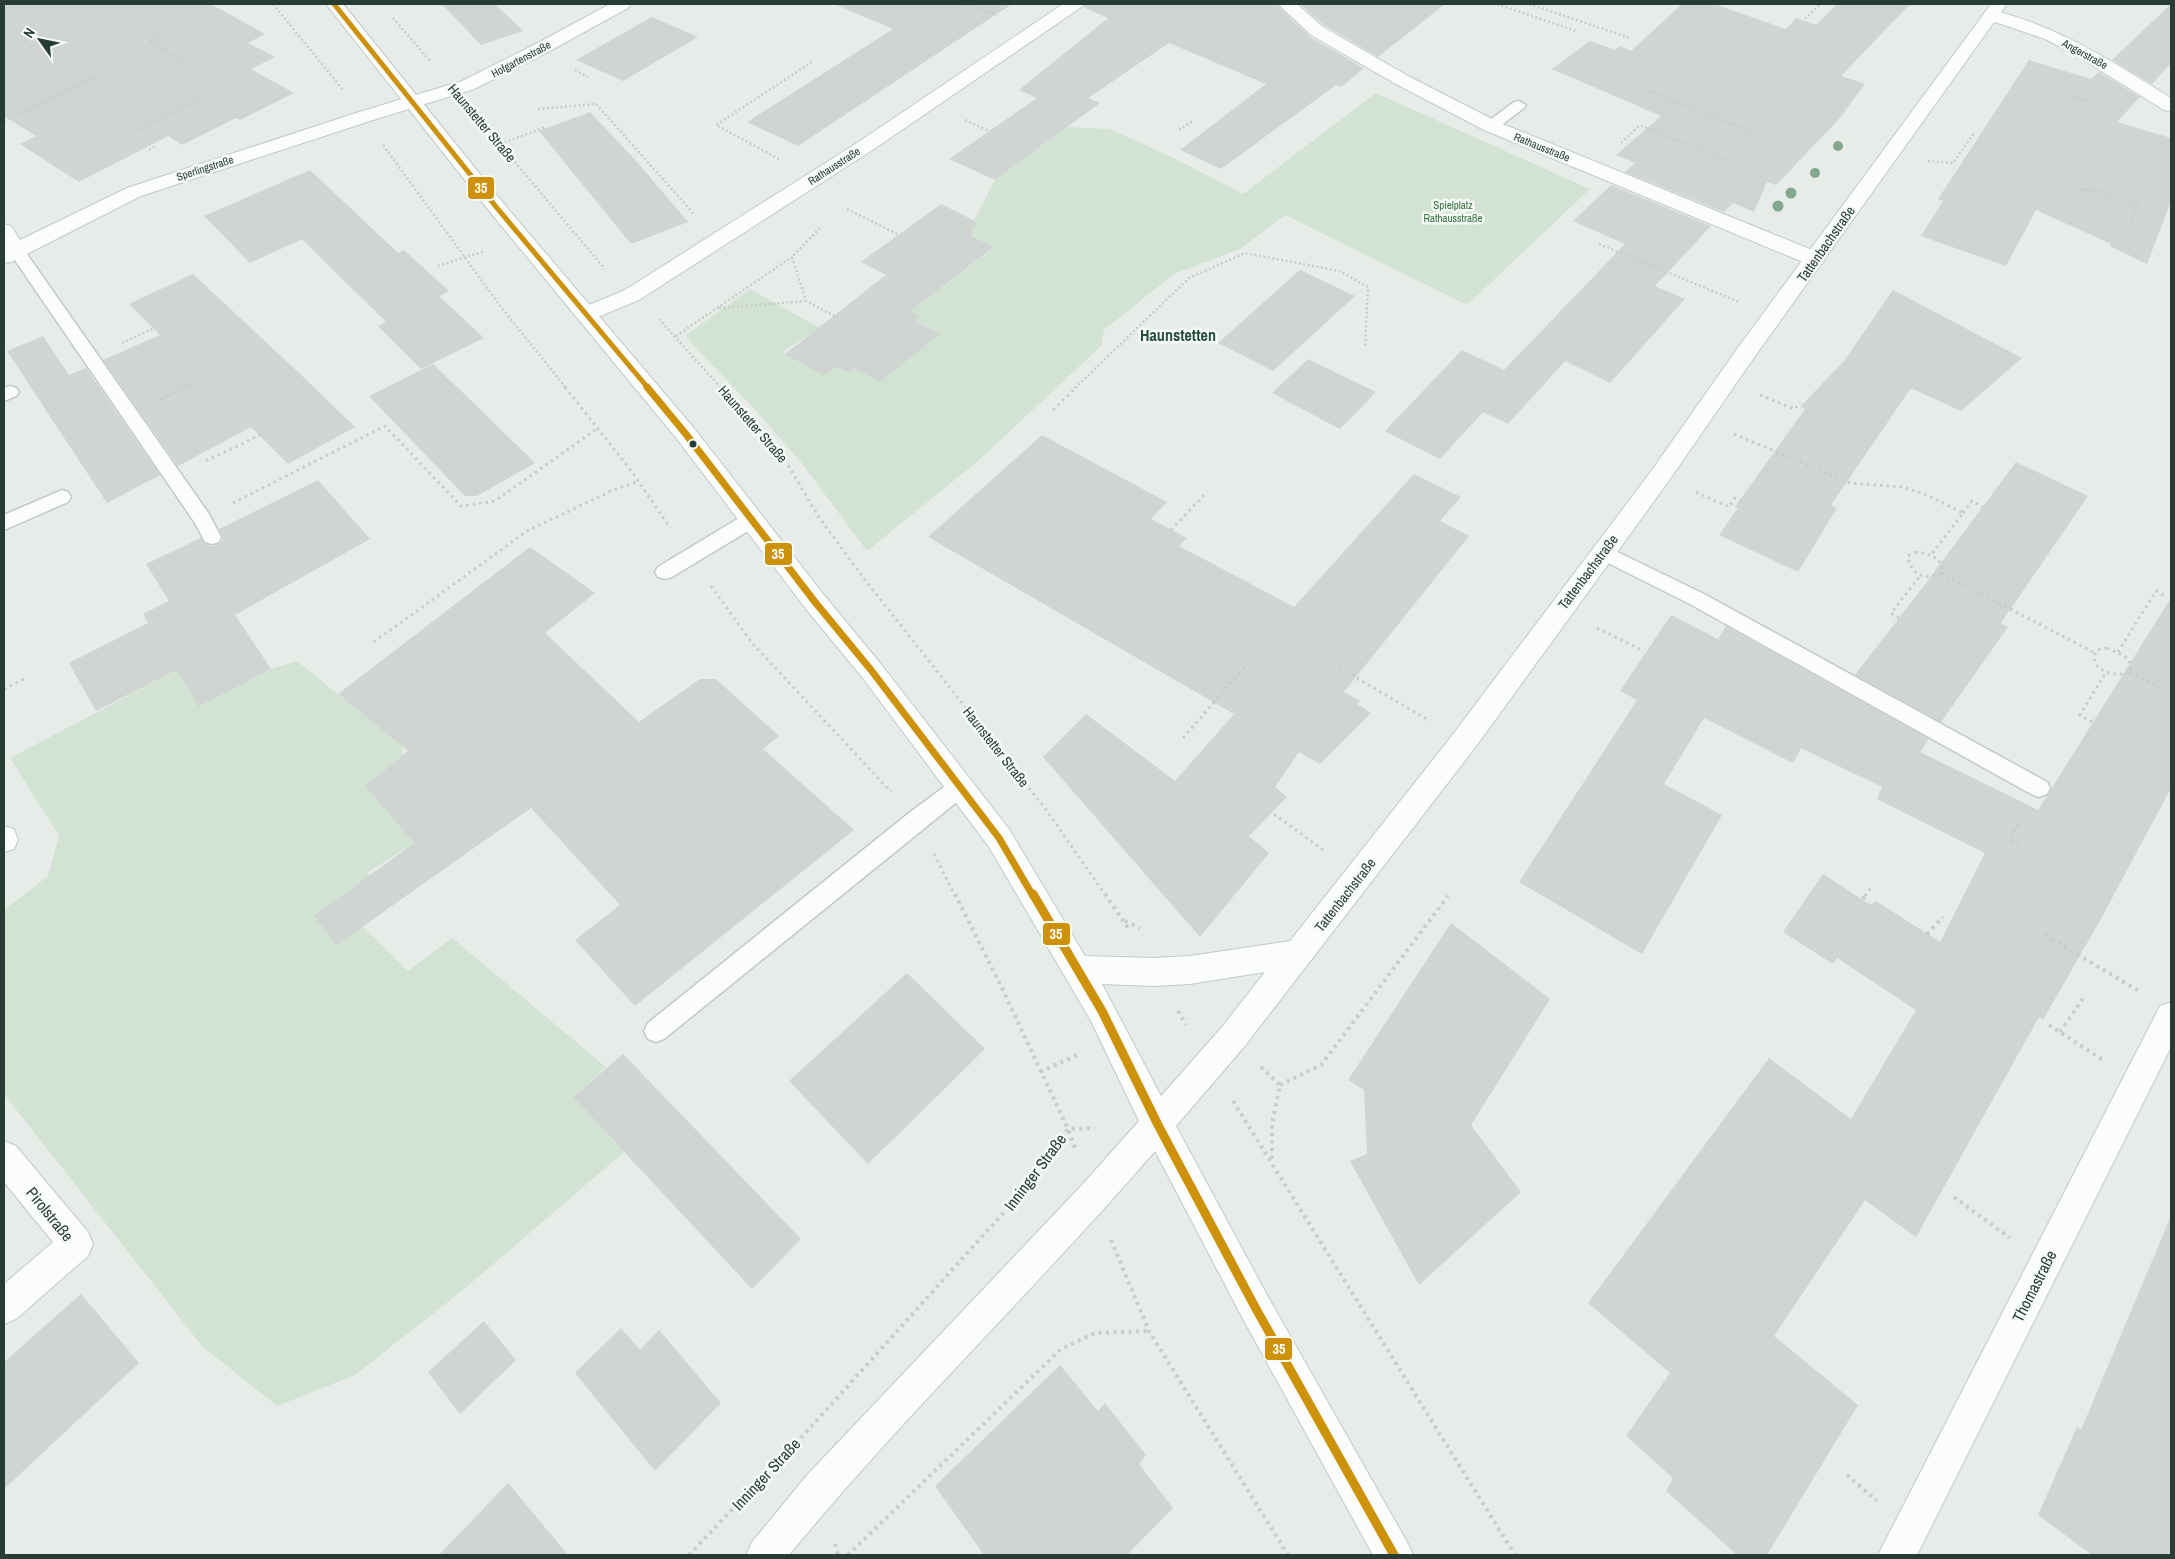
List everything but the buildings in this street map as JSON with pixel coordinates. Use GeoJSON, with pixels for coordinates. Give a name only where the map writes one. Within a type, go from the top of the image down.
{"type":"FeatureCollection","features":[{"type":"Feature","properties":{"kind":"street"},"geometry":{"type":"LineString","coordinates":[[334,4],[498,208],[685,433],[751,520],[871,670],[999,838],[1102,1011],[1158,1125],[1255,1307],[1394,1555]]}},
{"type":"Feature","properties":{"kind":"street","name":"Hofgartenstraße"},"geometry":{"type":"LineString","coordinates":[[414,102],[454,90],[496,72],[622,4]]}},
{"type":"Feature","properties":{"kind":"street","name":"Rathausstraße"},"geometry":{"type":"LineString","coordinates":[[586,314],[632,295],[816,178],[1074,4]]}},
{"type":"Feature","properties":{"kind":"street","name":"Rathausstraße"},"geometry":{"type":"LineString","coordinates":[[1287,4],[1317,31],[1402,80],[1491,126],[1815,259]]}},
{"type":"Feature","properties":{"kind":"street","name":"Angerstraße"},"geometry":{"type":"LineString","coordinates":[[1996,9],[2085,53],[2171,106]]}},
{"type":"Feature","properties":{"kind":"street","name":"Tattenbachstraße"},"geometry":{"type":"LineString","coordinates":[[1158,1125],[1233,1037],[1464,741],[1996,9]]}},
{"type":"Feature","properties":{"kind":"street","name":"Sperlingstraße"},"geometry":{"type":"LineString","coordinates":[[10,253],[81,216],[134,192],[414,102]]}},
{"type":"Feature","properties":{"kind":"street"},"geometry":{"type":"LineString","coordinates":[[4,230],[10,253]]}},
{"type":"Feature","properties":{"kind":"street"},"geometry":{"type":"LineString","coordinates":[[1077,969],[1154,972],[1190,970],[1299,952]]}},
{"type":"Feature","properties":{"kind":"street","name":"Thomastraße"},"geometry":{"type":"LineString","coordinates":[[1897,1555],[2138,1082],[2159,1006]]}},
{"type":"Feature","properties":{"kind":"street"},"geometry":{"type":"LineString","coordinates":[[765,1555],[821,1487],[1093,1198],[1158,1125]]}},
{"type":"Feature","properties":{"kind":"street","name":"Pirolstraße"},"geometry":{"type":"LineString","coordinates":[[4,1158],[76,1244],[4,1307]]}},
{"type":"Feature","properties":{"kind":"lane"},"geometry":{"type":"LineString","coordinates":[[1491,126],[1519,105]]}},
{"type":"Feature","properties":{"kind":"lane"},"geometry":{"type":"LineString","coordinates":[[10,253],[129,414],[202,519],[212,537]]}},
{"type":"Feature","properties":{"kind":"lane"},"geometry":{"type":"LineString","coordinates":[[4,523],[62,496]]}},
{"type":"Feature","properties":{"kind":"lane"},"geometry":{"type":"LineString","coordinates":[[666,572],[751,520]]}},
{"type":"Feature","properties":{"kind":"lane"},"geometry":{"type":"LineString","coordinates":[[1603,552],[1706,604],[2039,788]]}},
{"type":"Feature","properties":{"kind":"lane"},"geometry":{"type":"LineString","coordinates":[[656,1031],[916,820],[960,787]]}},
{"type":"Feature","properties":{"kind":"path"},"geometry":{"type":"LineString","coordinates":[[273,4],[363,117],[501,307],[638,481],[752,643],[916,820],[1001,986],[1068,1129],[1093,1198],[1150,1331],[1288,1555]]}},
{"type":"Feature","properties":{"kind":"path"},"geometry":{"type":"LineString","coordinates":[[1497,4],[1576,31]]}},
{"type":"Feature","properties":{"kind":"path"},"geometry":{"type":"LineString","coordinates":[[1529,4],[1630,38]]}},
{"type":"Feature","properties":{"kind":"path"},"geometry":{"type":"LineString","coordinates":[[1805,20],[1820,4]]}},
{"type":"Feature","properties":{"kind":"path","name":"Haunstetter Straße"},"geometry":{"type":"LineString","coordinates":[[387,11],[601,265],[676,336],[784,458],[818,516],[862,576],[1047,811],[1124,921]]}},
{"type":"Feature","properties":{"kind":"path"},"geometry":{"type":"LineString","coordinates":[[159,31],[150,41],[196,69]]}},
{"type":"Feature","properties":{"kind":"path"},"geometry":{"type":"LineString","coordinates":[[812,62],[716,125],[816,178]]}},
{"type":"Feature","properties":{"kind":"path"},"geometry":{"type":"LineString","coordinates":[[4,121],[100,73]]}},
{"type":"Feature","properties":{"kind":"path"},"geometry":{"type":"LineString","coordinates":[[1645,89],[1755,134]]}},
{"type":"Feature","properties":{"kind":"path"},"geometry":{"type":"LineString","coordinates":[[134,132],[196,101],[202,101]]}},
{"type":"Feature","properties":{"kind":"path"},"geometry":{"type":"LineString","coordinates":[[538,109],[596,104],[718,240]]}},
{"type":"Feature","properties":{"kind":"path"},"geometry":{"type":"LineString","coordinates":[[1179,130],[1194,120]]}},
{"type":"Feature","properties":{"kind":"path"},"geometry":{"type":"LineString","coordinates":[[1620,143],[1640,125],[1729,161]]}},
{"type":"Feature","properties":{"kind":"path"},"geometry":{"type":"LineString","coordinates":[[500,144],[546,127]]}},
{"type":"Feature","properties":{"kind":"path"},"geometry":{"type":"LineString","coordinates":[[1888,156],[1953,163],[1974,133]]}},
{"type":"Feature","properties":{"kind":"path"},"geometry":{"type":"LineString","coordinates":[[1684,147],[1687,144]]}},
{"type":"Feature","properties":{"kind":"path"},"geometry":{"type":"LineString","coordinates":[[2080,189],[2100,191],[2137,205],[2130,221]]}},
{"type":"Feature","properties":{"kind":"path"},"geometry":{"type":"LineString","coordinates":[[847,209],[899,235]]}},
{"type":"Feature","properties":{"kind":"path"},"geometry":{"type":"LineString","coordinates":[[676,336],[792,257],[820,228]]}},
{"type":"Feature","properties":{"kind":"path"},"geometry":{"type":"LineString","coordinates":[[438,266],[525,240]]}},
{"type":"Feature","properties":{"kind":"path"},"geometry":{"type":"LineString","coordinates":[[1598,244],[1774,316]]}},
{"type":"Feature","properties":{"kind":"path"},"geometry":{"type":"LineString","coordinates":[[1053,410],[1189,278],[1245,253],[1339,271],[1368,287],[1365,346]]}},
{"type":"Feature","properties":{"kind":"path"},"geometry":{"type":"LineString","coordinates":[[792,257],[806,301]]}},
{"type":"Feature","properties":{"kind":"path"},"geometry":{"type":"LineString","coordinates":[[718,308],[806,301],[840,319]]}},
{"type":"Feature","properties":{"kind":"path"},"geometry":{"type":"LineString","coordinates":[[129,414],[204,378]]}},
{"type":"Feature","properties":{"kind":"path"},"geometry":{"type":"LineString","coordinates":[[1727,380],[1795,410],[1800,402]]}},
{"type":"Feature","properties":{"kind":"path"},"geometry":{"type":"LineString","coordinates":[[1699,419],[1850,483],[1903,486],[1962,513]]}},
{"type":"Feature","properties":{"kind":"path"},"geometry":{"type":"LineString","coordinates":[[202,519],[385,426],[461,506],[495,500],[598,428]]}},
{"type":"Feature","properties":{"kind":"path"},"geometry":{"type":"LineString","coordinates":[[172,478],[260,435]]}},
{"type":"Feature","properties":{"kind":"path"},"geometry":{"type":"LineString","coordinates":[[374,642],[526,531],[611,491],[638,481]]}},
{"type":"Feature","properties":{"kind":"path"},"geometry":{"type":"LineString","coordinates":[[1171,530],[1207,492]]}},
{"type":"Feature","properties":{"kind":"path"},"geometry":{"type":"LineString","coordinates":[[1706,496],[1730,507],[1735,498],[1742,502]]}},
{"type":"Feature","properties":{"kind":"path"},"geometry":{"type":"LineString","coordinates":[[1931,555],[1972,501],[1983,507]]}},
{"type":"Feature","properties":{"kind":"path"},"geometry":{"type":"LineString","coordinates":[[1915,552],[1931,555],[1940,561],[1941,573],[1933,577],[1921,575],[1908,564],[1908,556],[1915,552]]}},
{"type":"Feature","properties":{"kind":"path"},"geometry":{"type":"LineString","coordinates":[[1941,573],[2095,653]]}},
{"type":"Feature","properties":{"kind":"path"},"geometry":{"type":"LineString","coordinates":[[1899,618],[1891,613],[1921,575]]}},
{"type":"Feature","properties":{"kind":"path"},"geometry":{"type":"LineString","coordinates":[[2118,652],[2156,591],[2167,597]]}},
{"type":"Feature","properties":{"kind":"path"},"geometry":{"type":"LineString","coordinates":[[1560,609],[1644,651]]}},
{"type":"Feature","properties":{"kind":"path"},"geometry":{"type":"LineString","coordinates":[[2107,648],[2118,652],[2125,656],[2131,664],[2130,672],[2121,676],[2106,672],[2094,661],[2095,653],[2097,650],[2107,648]]}},
{"type":"Feature","properties":{"kind":"path"},"geometry":{"type":"LineString","coordinates":[[1183,738],[1249,662]]}},
{"type":"Feature","properties":{"kind":"path"},"geometry":{"type":"LineString","coordinates":[[1340,668],[1464,741]]}},
{"type":"Feature","properties":{"kind":"path"},"geometry":{"type":"LineString","coordinates":[[2092,722],[2080,715],[2106,672]]}},
{"type":"Feature","properties":{"kind":"path"},"geometry":{"type":"LineString","coordinates":[[2130,672],[2171,694]]}},
{"type":"Feature","properties":{"kind":"path"},"geometry":{"type":"LineString","coordinates":[[4,689],[24,679]]}},
{"type":"Feature","properties":{"kind":"path"},"geometry":{"type":"LineString","coordinates":[[1274,814],[1359,876]]}},
{"type":"Feature","properties":{"kind":"path"},"geometry":{"type":"LineString","coordinates":[[1863,899],[1872,886]]}},
{"type":"Feature","properties":{"kind":"path"},"geometry":{"type":"LineString","coordinates":[[1280,1085],[1321,1065],[1448,896]]}},
{"type":"Feature","properties":{"kind":"path"},"geometry":{"type":"LineString","coordinates":[[1928,934],[1943,917]]}},
{"type":"Feature","properties":{"kind":"path"},"geometry":{"type":"LineString","coordinates":[[2045,935],[2159,1006]]}},
{"type":"Feature","properties":{"kind":"path"},"geometry":{"type":"LineString","coordinates":[[2060,1032],[2084,997]]}},
{"type":"Feature","properties":{"kind":"path"},"geometry":{"type":"LineString","coordinates":[[2049,1025],[2138,1082]]}},
{"type":"Feature","properties":{"kind":"path","name":"Inninger Straße"},"geometry":{"type":"LineString","coordinates":[[799,1439],[1015,1200],[1068,1129],[1158,1125]]}},
{"type":"Feature","properties":{"kind":"path"},"geometry":{"type":"LineString","coordinates":[[1272,1163],[1515,1555]]}},
{"type":"Feature","properties":{"kind":"path"},"geometry":{"type":"LineString","coordinates":[[1954,1197],[2045,1263]]}},
{"type":"Feature","properties":{"kind":"path"},"geometry":{"type":"LineString","coordinates":[[848,1555],[1061,1349],[1095,1333],[1150,1331]]}},
{"type":"Feature","properties":{"kind":"path","name":"Inninger Straße"},"geometry":{"type":"LineString","coordinates":[[689,1555],[786,1453]]}},
{"type":"Feature","properties":{"kind":"green space","name":"Spielplatz Rathausstraße"},"geometry":{"type":"Polygon","coordinates":[[[1376,93],[1590,189],[1467,305],[1285,215],[1240,249],[1174,274],[1104,330],[1101,346],[978,461],[867,551],[800,461],[685,336],[750,289],[820,328],[782,352],[824,376],[837,367],[849,373],[855,368],[939,334],[915,321],[921,316],[911,311],[994,248],[971,236],[975,232],[970,230],[979,223],[974,220],[995,180],[1068,127],[1109,129],[1170,156],[1243,194],[1376,93]]]}},
{"type":"Feature","properties":{"kind":"green space"},"geometry":{"type":"Polygon","coordinates":[[[297,661],[402,746],[403,755],[365,786],[414,843],[367,873],[398,901],[363,927],[408,971],[452,938],[606,1067],[573,1097],[624,1152],[463,1290],[355,1375],[277,1406],[202,1346],[4,1094],[4,910],[48,876],[59,836],[10,758],[177,670],[200,707],[271,669],[297,661]]]}},
{"type":"Feature","properties":{"kind":"transit line","name":"35"},"geometry":{"type":"LineString","coordinates":[[334,4],[497,208],[685,433],[815,602],[871,670],[999,838],[1102,1011],[1158,1125],[1255,1307],[1394,1555]]}},
{"type":"Feature","properties":{"kind":"district","name":"Haunstetten"},"geometry":{"type":"Point","coordinates":[1178,335]}}]}
